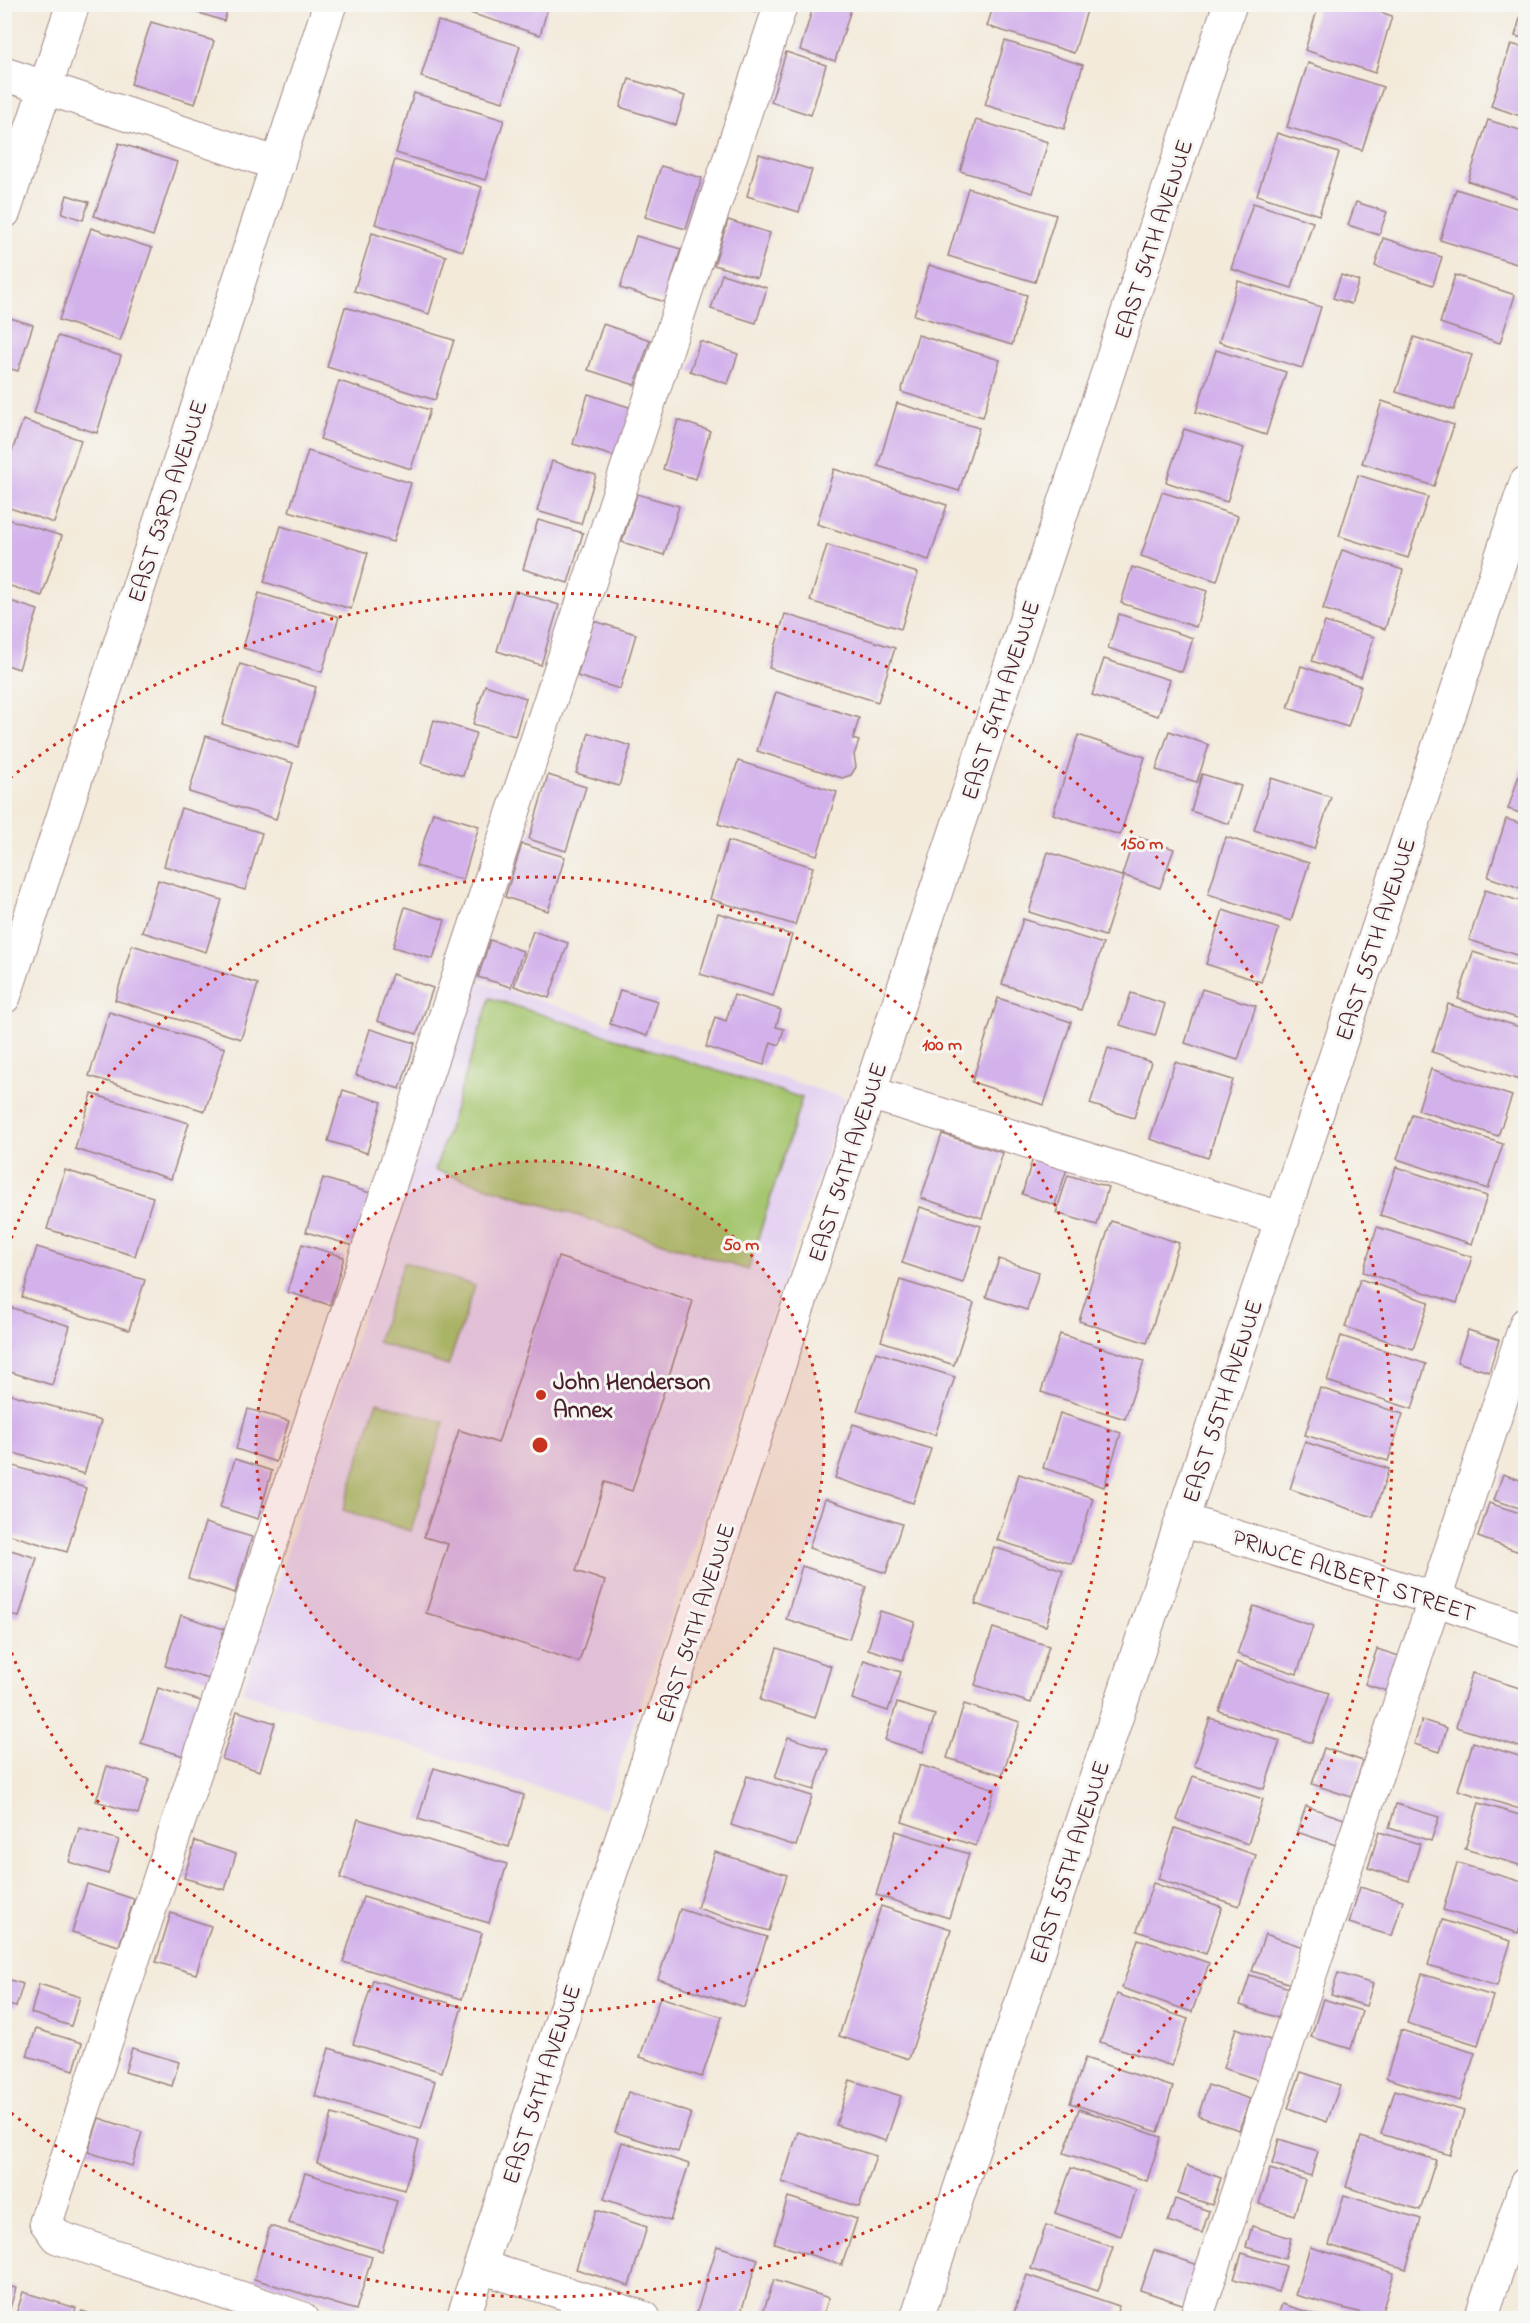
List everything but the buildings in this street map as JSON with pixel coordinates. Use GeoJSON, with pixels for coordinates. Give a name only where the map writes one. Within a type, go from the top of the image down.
{"type":"FeatureCollection","features":[{"type":"Feature","properties":{"kind":"street"},"geometry":{"type":"LineString","coordinates":[[4,212],[74,4]]}},
{"type":"Feature","properties":{"kind":"street","name":"EAST 53RD AVENUE"},"geometry":{"type":"LineString","coordinates":[[4,997],[330,4]]}},
{"type":"Feature","properties":{"kind":"street"},"geometry":{"type":"LineString","coordinates":[[301,2319],[57,2237],[45,2222],[781,4]]}},
{"type":"Feature","properties":{"kind":"street","name":"EAST 54TH AVENUE"},"geometry":{"type":"LineString","coordinates":[[463,2319],[1230,4]]}},
{"type":"Feature","properties":{"kind":"street"},"geometry":{"type":"LineString","coordinates":[[4,74],[278,164]]}},
{"type":"Feature","properties":{"kind":"street","name":"EAST 55TH AVENUE"},"geometry":{"type":"LineString","coordinates":[[917,2319],[1526,483]]}},
{"type":"Feature","properties":{"kind":"street"},"geometry":{"type":"LineString","coordinates":[[870,1093],[1283,1220]]}},
{"type":"Feature","properties":{"kind":"street"},"geometry":{"type":"LineString","coordinates":[[1196,2319],[1526,1324]]}},
{"type":"Feature","properties":{"kind":"street","name":"PRINCE ALBERT STREET"},"geometry":{"type":"LineString","coordinates":[[1182,1520],[1435,1599],[1526,1631]]}},
{"type":"Feature","properties":{"kind":"street"},"geometry":{"type":"LineString","coordinates":[[1481,2319],[1526,2184]]}},
{"type":"Feature","properties":{"kind":"street"},"geometry":{"type":"LineString","coordinates":[[481,2267],[644,2319]]}},
{"type":"Feature","properties":{"kind":"shaded area","name":"John Henderson Annex"},"geometry":{"type":"Polygon","coordinates":[[[471,979],[845,1098],[605,1809],[242,1692],[471,979]]]}},
{"type":"Feature","properties":{"kind":"green space"},"geometry":{"type":"Polygon","coordinates":[[[490,998],[802,1098],[748,1270],[435,1170],[490,998]]]}},
{"type":"Feature","properties":{"kind":"green space"},"geometry":{"type":"Polygon","coordinates":[[[404,1262],[475,1286],[448,1366],[377,1342],[404,1262]]]}},
{"type":"Feature","properties":{"kind":"green space"},"geometry":{"type":"Polygon","coordinates":[[[377,1402],[444,1422],[411,1531],[343,1510],[377,1402]]]}},
{"type":"Feature","properties":{"kind":"place","name":"John Henderson Annex"},"geometry":{"type":"Point","coordinates":[541,1395]}}]}
